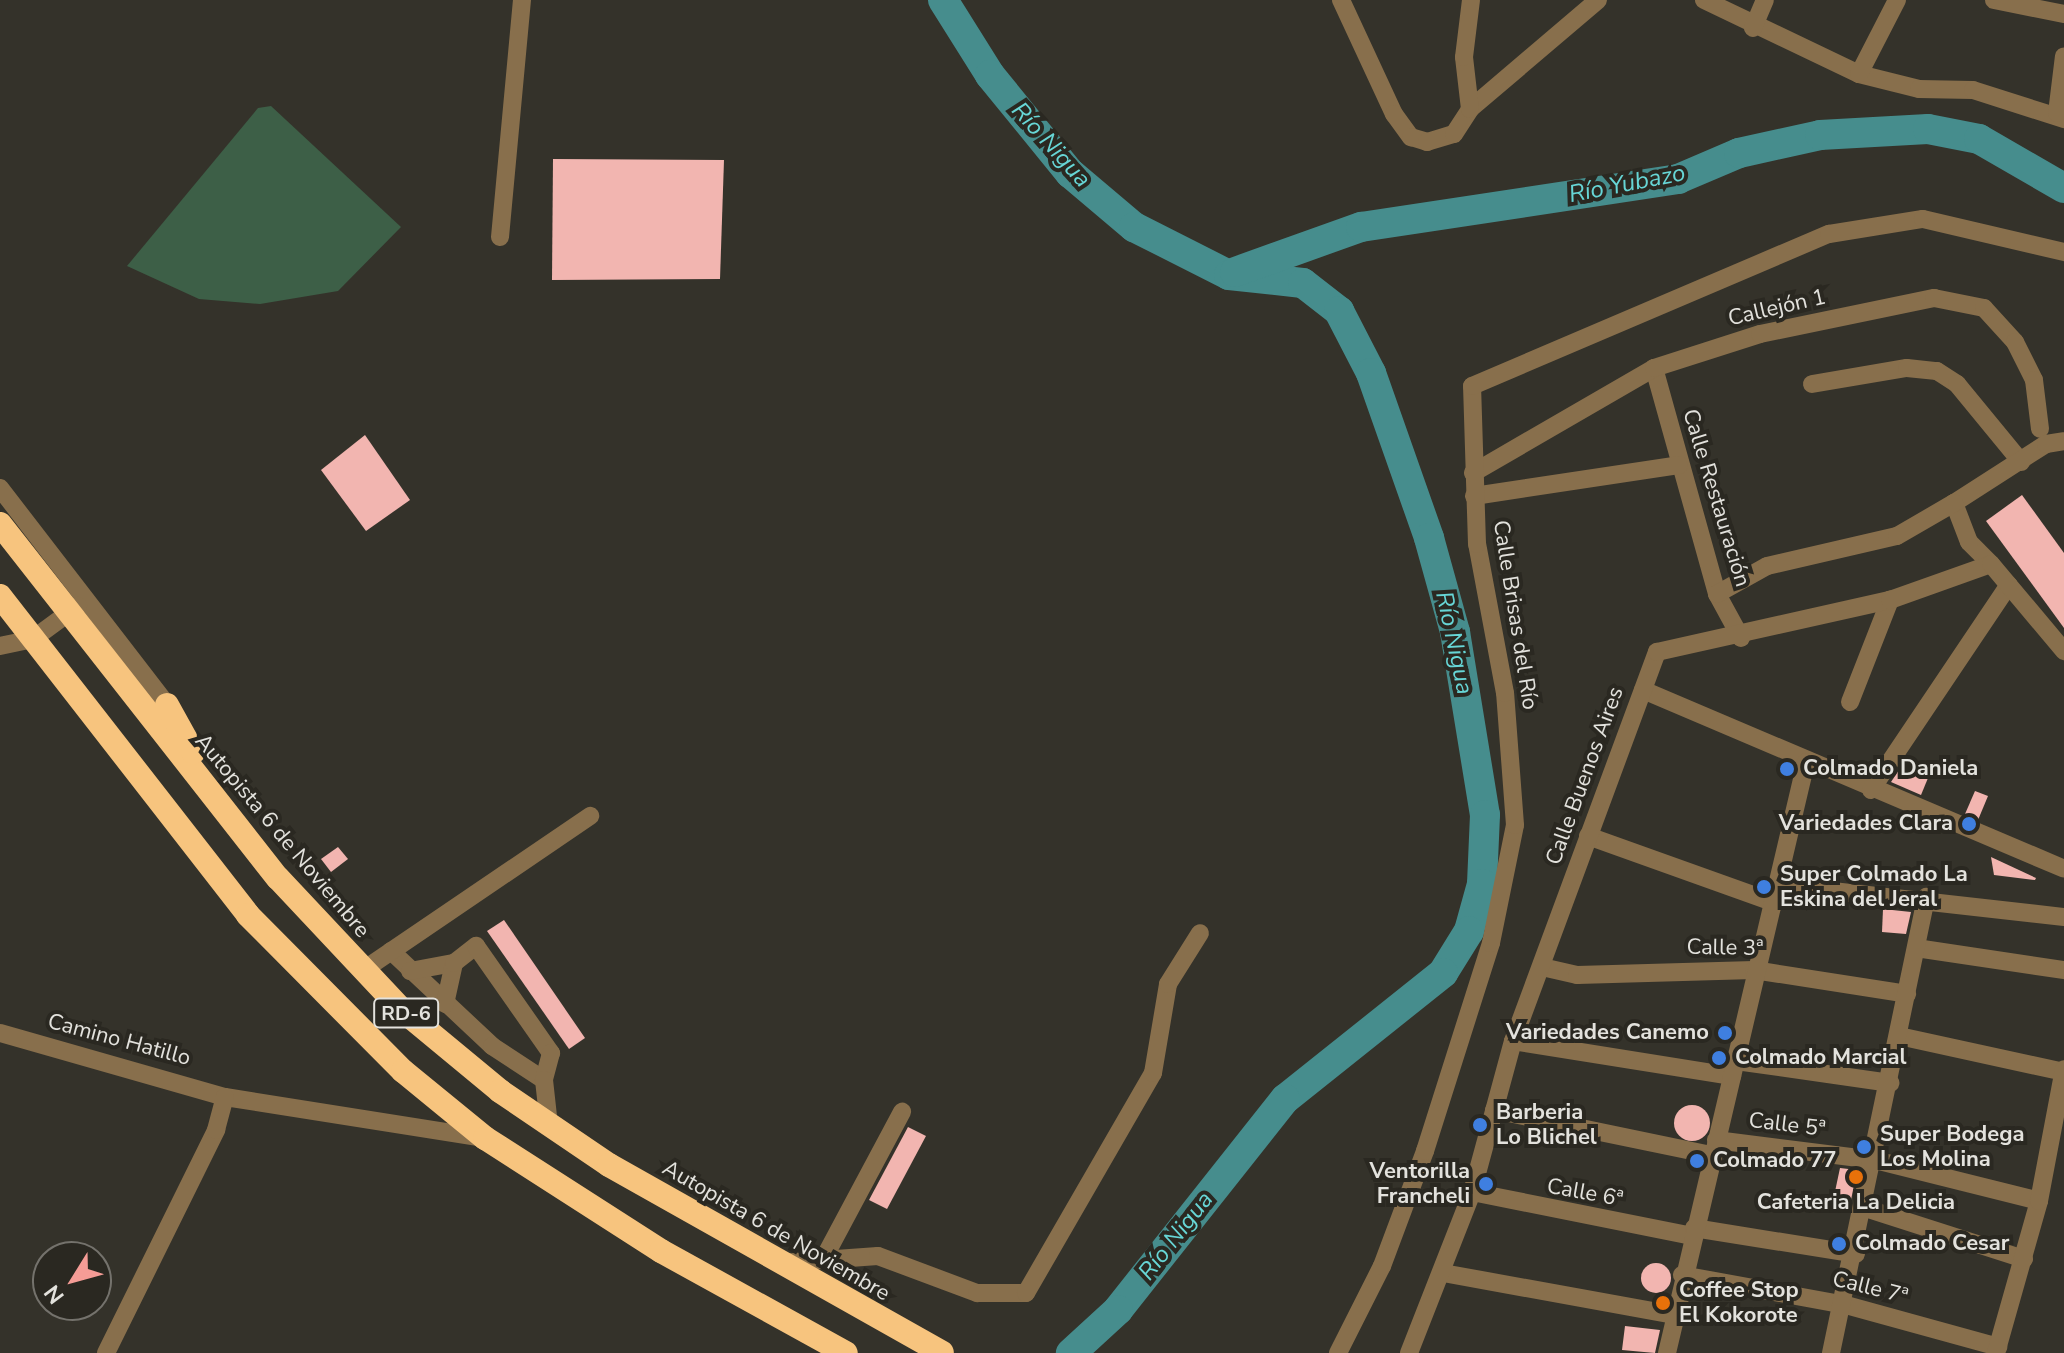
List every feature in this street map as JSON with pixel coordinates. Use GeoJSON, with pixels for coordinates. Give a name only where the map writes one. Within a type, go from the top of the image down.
{"type":"FeatureCollection","features":[{"type":"Feature","properties":{"kind":"highway","name":"Autopista 6 de Noviembre"},"geometry":{"type":"LineString","coordinates":[[0,524],[78,606],[227,813],[362,971],[461,1061],[549,1125],[777,1263],[942,1353]]}},
{"type":"Feature","properties":{"kind":"highway","name":"RD-6"},"geometry":{"type":"LineString","coordinates":[[0,596],[248,915],[337,1011],[485,1138],[661,1251],[846,1353]]}},
{"type":"Feature","properties":{"kind":"highway"},"geometry":{"type":"LineString","coordinates":[[167,705],[227,813]]}},
{"type":"Feature","properties":{"kind":"street"},"geometry":{"type":"LineString","coordinates":[[500,237],[522,0]]}},
{"type":"Feature","properties":{"kind":"street"},"geometry":{"type":"LineString","coordinates":[[1341,0],[1411,137],[1427,142],[1454,134],[1470,109],[1598,0]]}},
{"type":"Feature","properties":{"kind":"street"},"geometry":{"type":"LineString","coordinates":[[1470,109],[1464,57],[1471,0]]}},
{"type":"Feature","properties":{"kind":"street"},"geometry":{"type":"LineString","coordinates":[[1704,0],[1753,28],[1859,74],[1919,89],[1973,90],[2061,116],[2064,56]]}},
{"type":"Feature","properties":{"kind":"street"},"geometry":{"type":"LineString","coordinates":[[1753,28],[1765,0]]}},
{"type":"Feature","properties":{"kind":"street"},"geometry":{"type":"LineString","coordinates":[[1859,74],[1897,0]]}},
{"type":"Feature","properties":{"kind":"street"},"geometry":{"type":"LineString","coordinates":[[1994,0],[2064,14]]}},
{"type":"Feature","properties":{"kind":"street","name":"Calle Brisas del Río"},"geometry":{"type":"LineString","coordinates":[[1338,1353],[1382,1266],[1425,1151],[1506,882],[1515,825],[1513,757],[1474,496],[1469,400],[1484,376],[1774,253],[1829,234],[1923,219],[2064,252]]}},
{"type":"Feature","properties":{"kind":"street","name":"Callejón 1"},"geometry":{"type":"LineString","coordinates":[[1473,473],[1654,368],[1760,334],[1934,298],[1984,308],[2015,342],[2034,380],[2040,429]]}},
{"type":"Feature","properties":{"kind":"street","name":"Calle Restauración"},"geometry":{"type":"LineString","coordinates":[[1654,368],[1717,594],[1741,638]]}},
{"type":"Feature","properties":{"kind":"street"},"geometry":{"type":"LineString","coordinates":[[1812,384],[1907,368],[1937,371],[1957,384],[2021,462]]}},
{"type":"Feature","properties":{"kind":"street"},"geometry":{"type":"LineString","coordinates":[[1717,594],[1767,566],[1897,536],[2021,462],[2064,441]]}},
{"type":"Feature","properties":{"kind":"street"},"geometry":{"type":"LineString","coordinates":[[1474,496],[1679,465]]}},
{"type":"Feature","properties":{"kind":"street"},"geometry":{"type":"LineString","coordinates":[[0,488],[78,606],[167,705]]}},
{"type":"Feature","properties":{"kind":"street"},"geometry":{"type":"LineString","coordinates":[[1954,503],[1969,542],[2064,651]]}},
{"type":"Feature","properties":{"kind":"street","name":"Calle Buenos Aires"},"geometry":{"type":"LineString","coordinates":[[1409,1353],[1443,1273],[1472,1192],[1513,1041],[1657,652],[1676,643],[1741,638],[1890,600],[1991,564]]}},
{"type":"Feature","properties":{"kind":"street"},"geometry":{"type":"LineString","coordinates":[[1871,790],[2009,585]]}},
{"type":"Feature","properties":{"kind":"street"},"geometry":{"type":"LineString","coordinates":[[1850,702],[1890,600]]}},
{"type":"Feature","properties":{"kind":"street"},"geometry":{"type":"LineString","coordinates":[[0,646],[33,639],[78,606]]}},
{"type":"Feature","properties":{"kind":"street"},"geometry":{"type":"LineString","coordinates":[[1643,690],[1871,790],[2064,869]]}},
{"type":"Feature","properties":{"kind":"street"},"geometry":{"type":"LineString","coordinates":[[1667,1353],[1682,1275],[1734,1069],[1754,970],[1777,894],[1806,762]]}},
{"type":"Feature","properties":{"kind":"street"},"geometry":{"type":"LineString","coordinates":[[362,971],[590,816]]}},
{"type":"Feature","properties":{"kind":"street"},"geometry":{"type":"LineString","coordinates":[[1588,836],[1777,894],[1926,897],[2064,917]]}},
{"type":"Feature","properties":{"kind":"street"},"geometry":{"type":"LineString","coordinates":[[1831,1353],[1846,1305],[1926,897]]}},
{"type":"Feature","properties":{"kind":"street"},"geometry":{"type":"LineString","coordinates":[[777,1263],[878,1256],[977,1293],[1026,1293],[1153,1073],[1168,984],[1200,933]]}},
{"type":"Feature","properties":{"kind":"street"},"geometry":{"type":"LineString","coordinates":[[410,971],[454,963],[476,946],[551,1053],[544,1080],[549,1125]]}},
{"type":"Feature","properties":{"kind":"street"},"geometry":{"type":"LineString","coordinates":[[1916,948],[2064,970]]}},
{"type":"Feature","properties":{"kind":"street"},"geometry":{"type":"LineString","coordinates":[[391,951],[445,1004],[544,1080]]}},
{"type":"Feature","properties":{"kind":"street"},"geometry":{"type":"LineString","coordinates":[[445,1004],[454,963]]}},
{"type":"Feature","properties":{"kind":"street","name":"Calle 3ª"},"geometry":{"type":"LineString","coordinates":[[1542,967],[1577,975],[1754,970],[1907,994]]}},
{"type":"Feature","properties":{"kind":"street","name":"Camino Hatillo"},"geometry":{"type":"LineString","coordinates":[[0,1033],[225,1097],[485,1138]]}},
{"type":"Feature","properties":{"kind":"street"},"geometry":{"type":"LineString","coordinates":[[1899,1036],[2064,1070],[2039,1201],[1997,1350]]}},
{"type":"Feature","properties":{"kind":"street"},"geometry":{"type":"LineString","coordinates":[[1513,1041],[1734,1069],[1890,1083]]}},
{"type":"Feature","properties":{"kind":"street"},"geometry":{"type":"LineString","coordinates":[[106,1353],[225,1097]]}},
{"type":"Feature","properties":{"kind":"street","name":"Calle 5ª"},"geometry":{"type":"LineString","coordinates":[[1494,1110],[1714,1147],[1875,1160],[2039,1201]]}},
{"type":"Feature","properties":{"kind":"street"},"geometry":{"type":"LineString","coordinates":[[824,1258],[902,1112]]}},
{"type":"Feature","properties":{"kind":"street","name":"Calle 6ª"},"geometry":{"type":"LineString","coordinates":[[1472,1192],[1693,1232],[1856,1254]]}},
{"type":"Feature","properties":{"kind":"street"},"geometry":{"type":"LineString","coordinates":[[1865,1208],[2024,1259]]}},
{"type":"Feature","properties":{"kind":"street"},"geometry":{"type":"LineString","coordinates":[[1443,1273],[1675,1315]]}},
{"type":"Feature","properties":{"kind":"street","name":"Calle 7ª"},"geometry":{"type":"LineString","coordinates":[[1682,1275],[1846,1305],[1997,1350]]}},
{"type":"Feature","properties":{"kind":"green space"},"geometry":{"type":"Polygon","coordinates":[[[271,106],[401,227],[338,291],[260,304],[199,299],[127,266],[258,108],[271,106]]]}},
{"type":"Feature","properties":{"kind":"building"},"geometry":{"type":"Polygon","coordinates":[[[553,159],[724,160],[720,279],[552,280],[553,159]]]}},
{"type":"Feature","properties":{"kind":"building"},"geometry":{"type":"Polygon","coordinates":[[[365,435],[410,500],[366,531],[321,470],[365,435]]]}},
{"type":"Feature","properties":{"kind":"building"},"geometry":{"type":"Polygon","coordinates":[[[2022,495],[2064,553],[2064,628],[1986,521],[2022,495]]]}},
{"type":"Feature","properties":{"kind":"building"},"geometry":{"type":"Polygon","coordinates":[[[1901,767],[1928,778],[1921,795],[1891,782],[1901,767]]]}},
{"type":"Feature","properties":{"kind":"building"},"geometry":{"type":"Polygon","coordinates":[[[1975,791],[1988,796],[1978,820],[1965,814],[1975,791]]]}},
{"type":"Feature","properties":{"kind":"building"},"geometry":{"type":"Polygon","coordinates":[[[338,847],[348,859],[331,872],[321,859],[338,847]]]}},
{"type":"Feature","properties":{"kind":"building"},"geometry":{"type":"Polygon","coordinates":[[[1991,857],[2036,878],[1994,875],[1991,857]]]}},
{"type":"Feature","properties":{"kind":"building"},"geometry":{"type":"Polygon","coordinates":[[[1883,909],[1911,912],[1906,934],[1882,932],[1883,909]]]}},
{"type":"Feature","properties":{"kind":"building"},"geometry":{"type":"Polygon","coordinates":[[[504,920],[585,1038],[569,1049],[487,931],[504,920]]]}},
{"type":"Feature","properties":{"kind":"building"},"geometry":{"type":"Polygon","coordinates":[[[1692,1105],[1705,1110],[1710,1123],[1705,1136],[1692,1141],[1679,1136],[1674,1123],[1679,1110],[1692,1105]]]}},
{"type":"Feature","properties":{"kind":"building"},"geometry":{"type":"Polygon","coordinates":[[[908,1127],[926,1136],[887,1209],[869,1200],[908,1127]]]}},
{"type":"Feature","properties":{"kind":"building"},"geometry":{"type":"Polygon","coordinates":[[[1840,1168],[1857,1170],[1850,1205],[1833,1201],[1840,1168]]]}},
{"type":"Feature","properties":{"kind":"building"},"geometry":{"type":"Polygon","coordinates":[[[1656,1263],[1667,1267],[1671,1278],[1667,1289],[1656,1293],[1645,1289],[1641,1278],[1645,1267],[1656,1263]]]}},
{"type":"Feature","properties":{"kind":"building"},"geometry":{"type":"Polygon","coordinates":[[[1625,1326],[1660,1330],[1655,1353],[1622,1350],[1625,1326]]]}},
{"type":"Feature","properties":{"kind":"waterway","name":"Río Nigua"},"geometry":{"type":"LineString","coordinates":[[943,0],[990,75],[1070,173],[1134,227],[1229,275],[1303,283],[1339,311],[1371,373],[1429,538],[1455,632],[1485,815],[1482,884],[1469,931],[1443,973],[1285,1099],[1118,1310],[1071,1353]]}},
{"type":"Feature","properties":{"kind":"waterway","name":"Río Yubazo"},"geometry":{"type":"LineString","coordinates":[[1235,272],[1361,227],[1678,179],[1739,153],[1820,135],[1928,129],[1979,139],[2064,188]]}},
{"type":"Feature","properties":{"kind":"place","name":"Colmado Daniela"},"geometry":{"type":"Point","coordinates":[1787,769]}},
{"type":"Feature","properties":{"kind":"place","name":"Variedades Clara"},"geometry":{"type":"Point","coordinates":[1969,824]}},
{"type":"Feature","properties":{"kind":"place","name":"Super Colmado La Eskina del Jeral"},"geometry":{"type":"Point","coordinates":[1764,887]}},
{"type":"Feature","properties":{"kind":"place","name":"Variedades Canemo"},"geometry":{"type":"Point","coordinates":[1725,1033]}},
{"type":"Feature","properties":{"kind":"place","name":"Colmado Marcial"},"geometry":{"type":"Point","coordinates":[1719,1058]}},
{"type":"Feature","properties":{"kind":"place","name":"Barberia Lo Blichel"},"geometry":{"type":"Point","coordinates":[1480,1125]}},
{"type":"Feature","properties":{"kind":"place","name":"Super Bodega Los Molina"},"geometry":{"type":"Point","coordinates":[1864,1147]}},
{"type":"Feature","properties":{"kind":"place","name":"Colmado 77"},"geometry":{"type":"Point","coordinates":[1697,1161]}},
{"type":"Feature","properties":{"kind":"place","name":"Cafeteria La Delicia"},"geometry":{"type":"Point","coordinates":[1856,1177]}},
{"type":"Feature","properties":{"kind":"place","name":"Ventorilla Francheli"},"geometry":{"type":"Point","coordinates":[1486,1184]}},
{"type":"Feature","properties":{"kind":"place","name":"Colmado Cesar"},"geometry":{"type":"Point","coordinates":[1839,1244]}},
{"type":"Feature","properties":{"kind":"place","name":"Coffee Stop El Kokorote"},"geometry":{"type":"Point","coordinates":[1663,1303]}}]}
